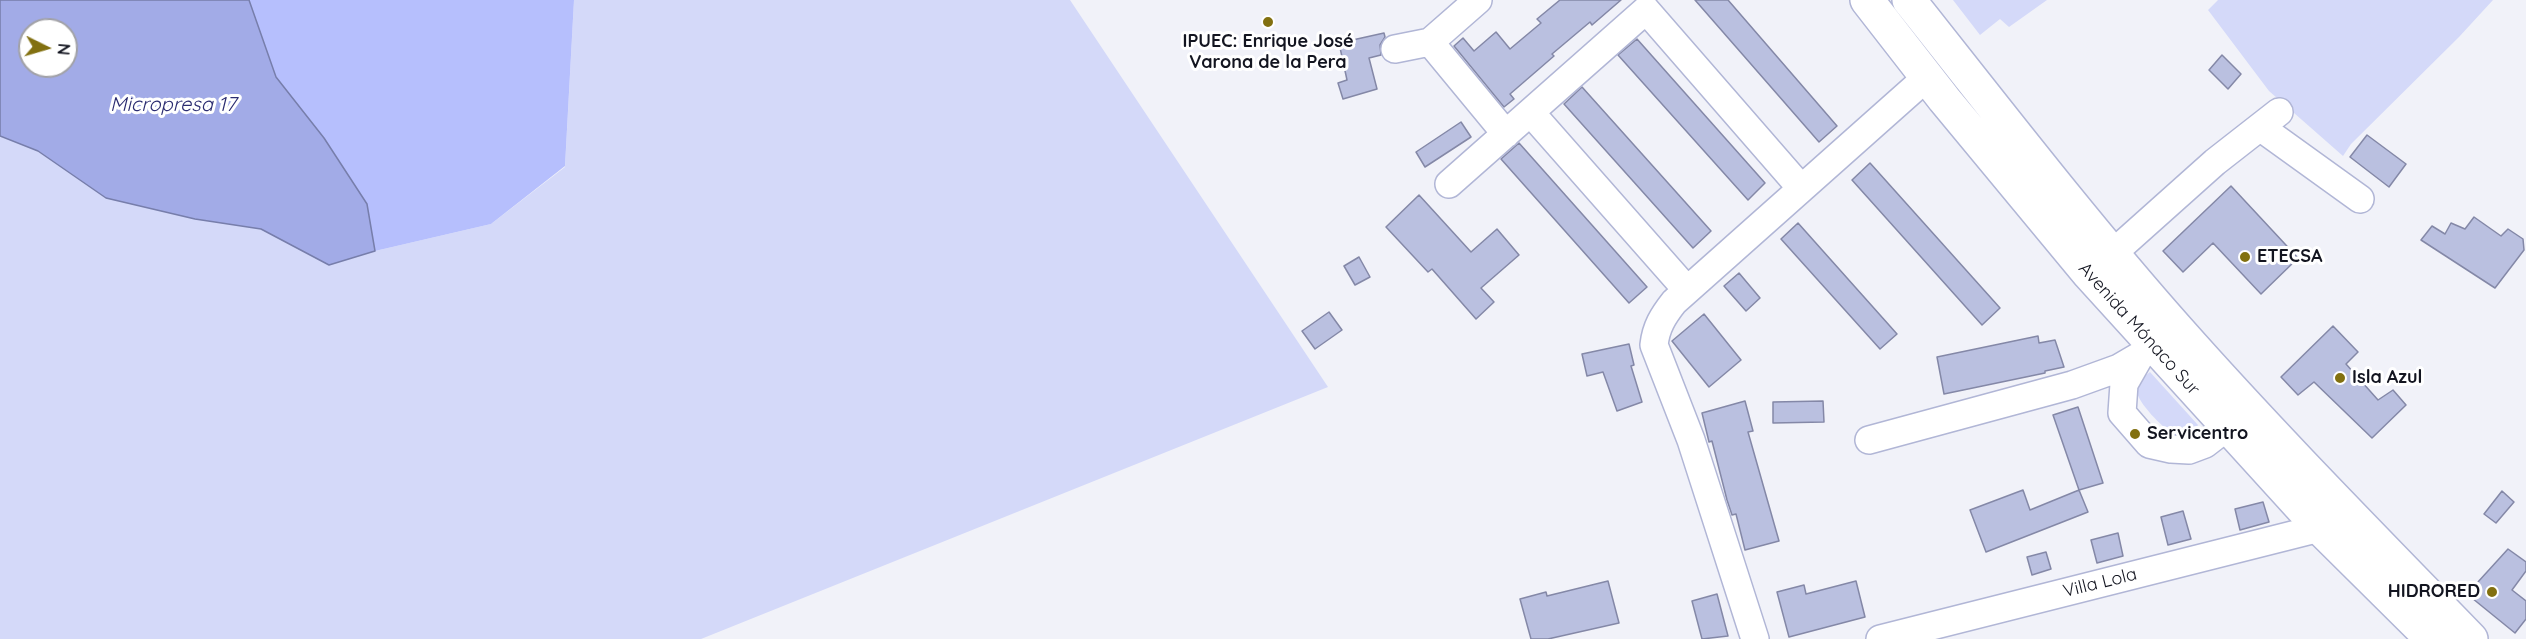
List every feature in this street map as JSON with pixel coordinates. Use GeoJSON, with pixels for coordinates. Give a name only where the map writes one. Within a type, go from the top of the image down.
{"type":"FeatureCollection","features":[{"type":"Feature","properties":{"kind":"main road","name":"Avenida Mónaco Sur"},"geometry":{"type":"LineString","coordinates":[[1867,0],[1927,77],[2101,264]]}},
{"type":"Feature","properties":{"kind":"main road","name":"Avenida Mónaco Sur"},"geometry":{"type":"LineString","coordinates":[[1909,0],[2157,344],[2227,427],[2320,528],[2432,639]]}},
{"type":"Feature","properties":{"kind":"main road","name":"Avenida Mónaco Sur"},"geometry":{"type":"LineString","coordinates":[[2157,344],[2240,399],[2471,639]]}},
{"type":"Feature","properties":{"kind":"main road"},"geometry":{"type":"LineString","coordinates":[[2320,528],[2356,520]]}},
{"type":"Feature","properties":{"kind":"street"},"geometry":{"type":"LineString","coordinates":[[1395,49],[1430,42],[1478,0]]}},
{"type":"Feature","properties":{"kind":"street"},"geometry":{"type":"LineString","coordinates":[[1449,184],[1646,10],[1801,188]]}},
{"type":"Feature","properties":{"kind":"street"},"geometry":{"type":"LineString","coordinates":[[1430,42],[1506,134]]}},
{"type":"Feature","properties":{"kind":"street"},"geometry":{"type":"LineString","coordinates":[[1755,639],[1691,440],[1654,345],[1655,333],[1662,318],[1674,302],[1927,77]]}},
{"type":"Feature","properties":{"kind":"street"},"geometry":{"type":"LineString","coordinates":[[1531,113],[1687,290]]}},
{"type":"Feature","properties":{"kind":"street"},"geometry":{"type":"LineString","coordinates":[[2101,264],[2215,162],[2270,119],[2360,199]]}},
{"type":"Feature","properties":{"kind":"street"},"geometry":{"type":"LineString","coordinates":[[2157,344],[2124,384],[2122,413],[2149,444],[2171,449],[2188,450],[2205,444],[2227,427]]}},
{"type":"Feature","properties":{"kind":"street"},"geometry":{"type":"LineString","coordinates":[[1869,440],[2072,386],[2119,368],[2157,344]]}},
{"type":"Feature","properties":{"kind":"street","name":"Villa Lola"},"geometry":{"type":"LineString","coordinates":[[1880,639],[2320,528]]}},
{"type":"Feature","properties":{"kind":"shaded area"},"geometry":{"type":"Polygon","coordinates":[[[249,0],[574,0],[565,166],[491,224],[375,251],[367,204],[324,138],[276,77],[249,0]]]}},
{"type":"Feature","properties":{"kind":"shaded area"},"geometry":{"type":"Polygon","coordinates":[[[574,0],[1070,0],[1328,387],[701,639],[0,639],[0,136],[38,151],[106,198],[195,219],[261,229],[329,265],[375,251],[491,224],[565,167],[574,0]]]}},
{"type":"Feature","properties":{"kind":"shaded area"},"geometry":{"type":"Polygon","coordinates":[[[1953,0],[2047,0],[2009,27],[2000,19],[1980,35],[1953,0]]]}},
{"type":"Feature","properties":{"kind":"shaded area"},"geometry":{"type":"Polygon","coordinates":[[[2218,0],[2493,0],[2351,144],[2343,156],[2269,91],[2208,10],[2218,0]]]}},
{"type":"Feature","properties":{"kind":"shaded area"},"geometry":{"type":"Polygon","coordinates":[[[2150,372],[2198,425],[2191,435],[2173,434],[2157,421],[2141,402],[2137,391],[2138,385],[2150,372]]]}},
{"type":"Feature","properties":{"kind":"water","name":"Micropresa 17"},"geometry":{"type":"Polygon","coordinates":[[[0,0],[249,0],[276,77],[324,138],[367,204],[375,251],[329,265],[261,229],[195,219],[106,198],[38,151],[0,136],[0,0]]]}},
{"type":"Feature","properties":{"kind":"building"},"geometry":{"type":"Polygon","coordinates":[[[1560,0],[1621,0],[1592,25],[1590,22],[1552,54],[1554,56],[1510,94],[1514,99],[1504,107],[1454,46],[1463,38],[1474,51],[1496,32],[1510,49],[1541,23],[1537,19],[1560,0]]]}},
{"type":"Feature","properties":{"kind":"building"},"geometry":{"type":"Polygon","coordinates":[[[1695,0],[1728,0],[1837,126],[1819,142],[1695,0]]]}},
{"type":"Feature","properties":{"kind":"building"},"geometry":{"type":"Polygon","coordinates":[[[1384,33],[1385,37],[1380,45],[1381,55],[1369,58],[1377,89],[1343,99],[1338,83],[1347,80],[1339,43],[1384,33]]]}},
{"type":"Feature","properties":{"kind":"building"},"geometry":{"type":"Polygon","coordinates":[[[1637,39],[1765,183],[1748,200],[1618,55],[1637,39]]]}},
{"type":"Feature","properties":{"kind":"building"},"geometry":{"type":"Polygon","coordinates":[[[2222,55],[2241,74],[2228,89],[2209,70],[2222,55]]]}},
{"type":"Feature","properties":{"kind":"building"},"geometry":{"type":"Polygon","coordinates":[[[1582,87],[1711,231],[1693,248],[1564,104],[1582,87]]]}},
{"type":"Feature","properties":{"kind":"building"},"geometry":{"type":"Polygon","coordinates":[[[1461,122],[1471,137],[1425,167],[1416,152],[1461,122]]]}},
{"type":"Feature","properties":{"kind":"building"},"geometry":{"type":"Polygon","coordinates":[[[2367,135],[2406,164],[2389,187],[2350,157],[2367,135]]]}},
{"type":"Feature","properties":{"kind":"building"},"geometry":{"type":"Polygon","coordinates":[[[1519,143],[1647,287],[1629,303],[1501,159],[1519,143]]]}},
{"type":"Feature","properties":{"kind":"building"},"geometry":{"type":"Polygon","coordinates":[[[1870,163],[2000,308],[1982,325],[1852,180],[1870,163]]]}},
{"type":"Feature","properties":{"kind":"building"},"geometry":{"type":"Polygon","coordinates":[[[2231,186],[2298,258],[2261,294],[2213,243],[2183,272],[2163,251],[2231,186]]]}},
{"type":"Feature","properties":{"kind":"building"},"geometry":{"type":"Polygon","coordinates":[[[1419,195],[1471,252],[1497,229],[1519,255],[1481,288],[1494,302],[1476,319],[1432,269],[1428,272],[1386,227],[1419,195]]]}},
{"type":"Feature","properties":{"kind":"building"},"geometry":{"type":"Polygon","coordinates":[[[2474,217],[2501,236],[2508,229],[2523,239],[2524,250],[2495,288],[2421,240],[2432,226],[2445,234],[2451,223],[2465,229],[2474,217]]]}},
{"type":"Feature","properties":{"kind":"building"},"geometry":{"type":"Polygon","coordinates":[[[1798,223],[1897,334],[1880,349],[1781,239],[1798,223]]]}},
{"type":"Feature","properties":{"kind":"building"},"geometry":{"type":"Polygon","coordinates":[[[1359,257],[1370,277],[1355,285],[1344,266],[1359,257]]]}},
{"type":"Feature","properties":{"kind":"building"},"geometry":{"type":"Polygon","coordinates":[[[1739,273],[1760,298],[1746,311],[1724,286],[1739,273]]]}},
{"type":"Feature","properties":{"kind":"building"},"geometry":{"type":"Polygon","coordinates":[[[1329,312],[1342,330],[1315,349],[1302,331],[1329,312]]]}},
{"type":"Feature","properties":{"kind":"building"},"geometry":{"type":"Polygon","coordinates":[[[1704,314],[1741,360],[1709,387],[1672,341],[1704,314]]]}},
{"type":"Feature","properties":{"kind":"building"},"geometry":{"type":"Polygon","coordinates":[[[2333,326],[2358,352],[2346,364],[2378,400],[2393,390],[2406,405],[2372,438],[2314,382],[2298,395],[2281,377],[2333,326]]]}},
{"type":"Feature","properties":{"kind":"building"},"geometry":{"type":"Polygon","coordinates":[[[2038,336],[2039,343],[2055,340],[2064,367],[1944,394],[1937,357],[2038,336]]]}},
{"type":"Feature","properties":{"kind":"building"},"geometry":{"type":"Polygon","coordinates":[[[1629,344],[1634,365],[1631,366],[1642,402],[1617,411],[1603,372],[1587,376],[1582,354],[1629,344]]]}},
{"type":"Feature","properties":{"kind":"building"},"geometry":{"type":"Polygon","coordinates":[[[1745,401],[1753,431],[1748,432],[1779,541],[1745,550],[1736,514],[1732,515],[1727,500],[1712,441],[1709,442],[1702,413],[1745,401]]]}},
{"type":"Feature","properties":{"kind":"building"},"geometry":{"type":"Polygon","coordinates":[[[1823,401],[1824,422],[1773,423],[1773,402],[1823,401]]]}},
{"type":"Feature","properties":{"kind":"building"},"geometry":{"type":"Polygon","coordinates":[[[2078,407],[2103,483],[2079,490],[2053,415],[2078,407]]]}},
{"type":"Feature","properties":{"kind":"building"},"geometry":{"type":"Polygon","coordinates":[[[2023,490],[2030,510],[2079,490],[2088,512],[1986,552],[1970,510],[2023,490]]]}},
{"type":"Feature","properties":{"kind":"building"},"geometry":{"type":"Polygon","coordinates":[[[2502,491],[2514,502],[2496,523],[2484,514],[2502,491]]]}},
{"type":"Feature","properties":{"kind":"building"},"geometry":{"type":"Polygon","coordinates":[[[2263,502],[2269,522],[2240,530],[2235,509],[2263,502]]]}},
{"type":"Feature","properties":{"kind":"building"},"geometry":{"type":"Polygon","coordinates":[[[2183,511],[2191,539],[2168,545],[2161,517],[2183,511]]]}},
{"type":"Feature","properties":{"kind":"building"},"geometry":{"type":"Polygon","coordinates":[[[2118,533],[2123,556],[2097,563],[2091,540],[2118,533]]]}},
{"type":"Feature","properties":{"kind":"building","name":"HIDRORED"},"geometry":{"type":"Polygon","coordinates":[[[2508,549],[2526,562],[2526,571],[2512,590],[2526,601],[2526,619],[2515,633],[2467,594],[2508,549]]]}},
{"type":"Feature","properties":{"kind":"building"},"geometry":{"type":"Polygon","coordinates":[[[2046,552],[2051,569],[2032,575],[2027,557],[2046,552]]]}},
{"type":"Feature","properties":{"kind":"building"},"geometry":{"type":"Polygon","coordinates":[[[1608,581],[1619,623],[1548,639],[1531,639],[1520,599],[1546,592],[1547,596],[1608,581]]]}},
{"type":"Feature","properties":{"kind":"building"},"geometry":{"type":"Polygon","coordinates":[[[1856,581],[1865,617],[1789,637],[1777,592],[1804,585],[1806,594],[1856,581]]]}},
{"type":"Feature","properties":{"kind":"building"},"geometry":{"type":"Polygon","coordinates":[[[1717,594],[1728,636],[1702,639],[1692,601],[1717,594]]]}},
{"type":"Feature","properties":{"kind":"place","name":"IPUEC: Enrique José Varona de la Pera"},"geometry":{"type":"Point","coordinates":[1268,22]}},
{"type":"Feature","properties":{"kind":"place","name":"ETECSA"},"geometry":{"type":"Point","coordinates":[2245,257]}},
{"type":"Feature","properties":{"kind":"place","name":"Isla Azul"},"geometry":{"type":"Point","coordinates":[2340,378]}},
{"type":"Feature","properties":{"kind":"place","name":"Servicentro"},"geometry":{"type":"Point","coordinates":[2135,434]}},
{"type":"Feature","properties":{"kind":"place","name":"HIDRORED"},"geometry":{"type":"Point","coordinates":[2492,592]}}]}
